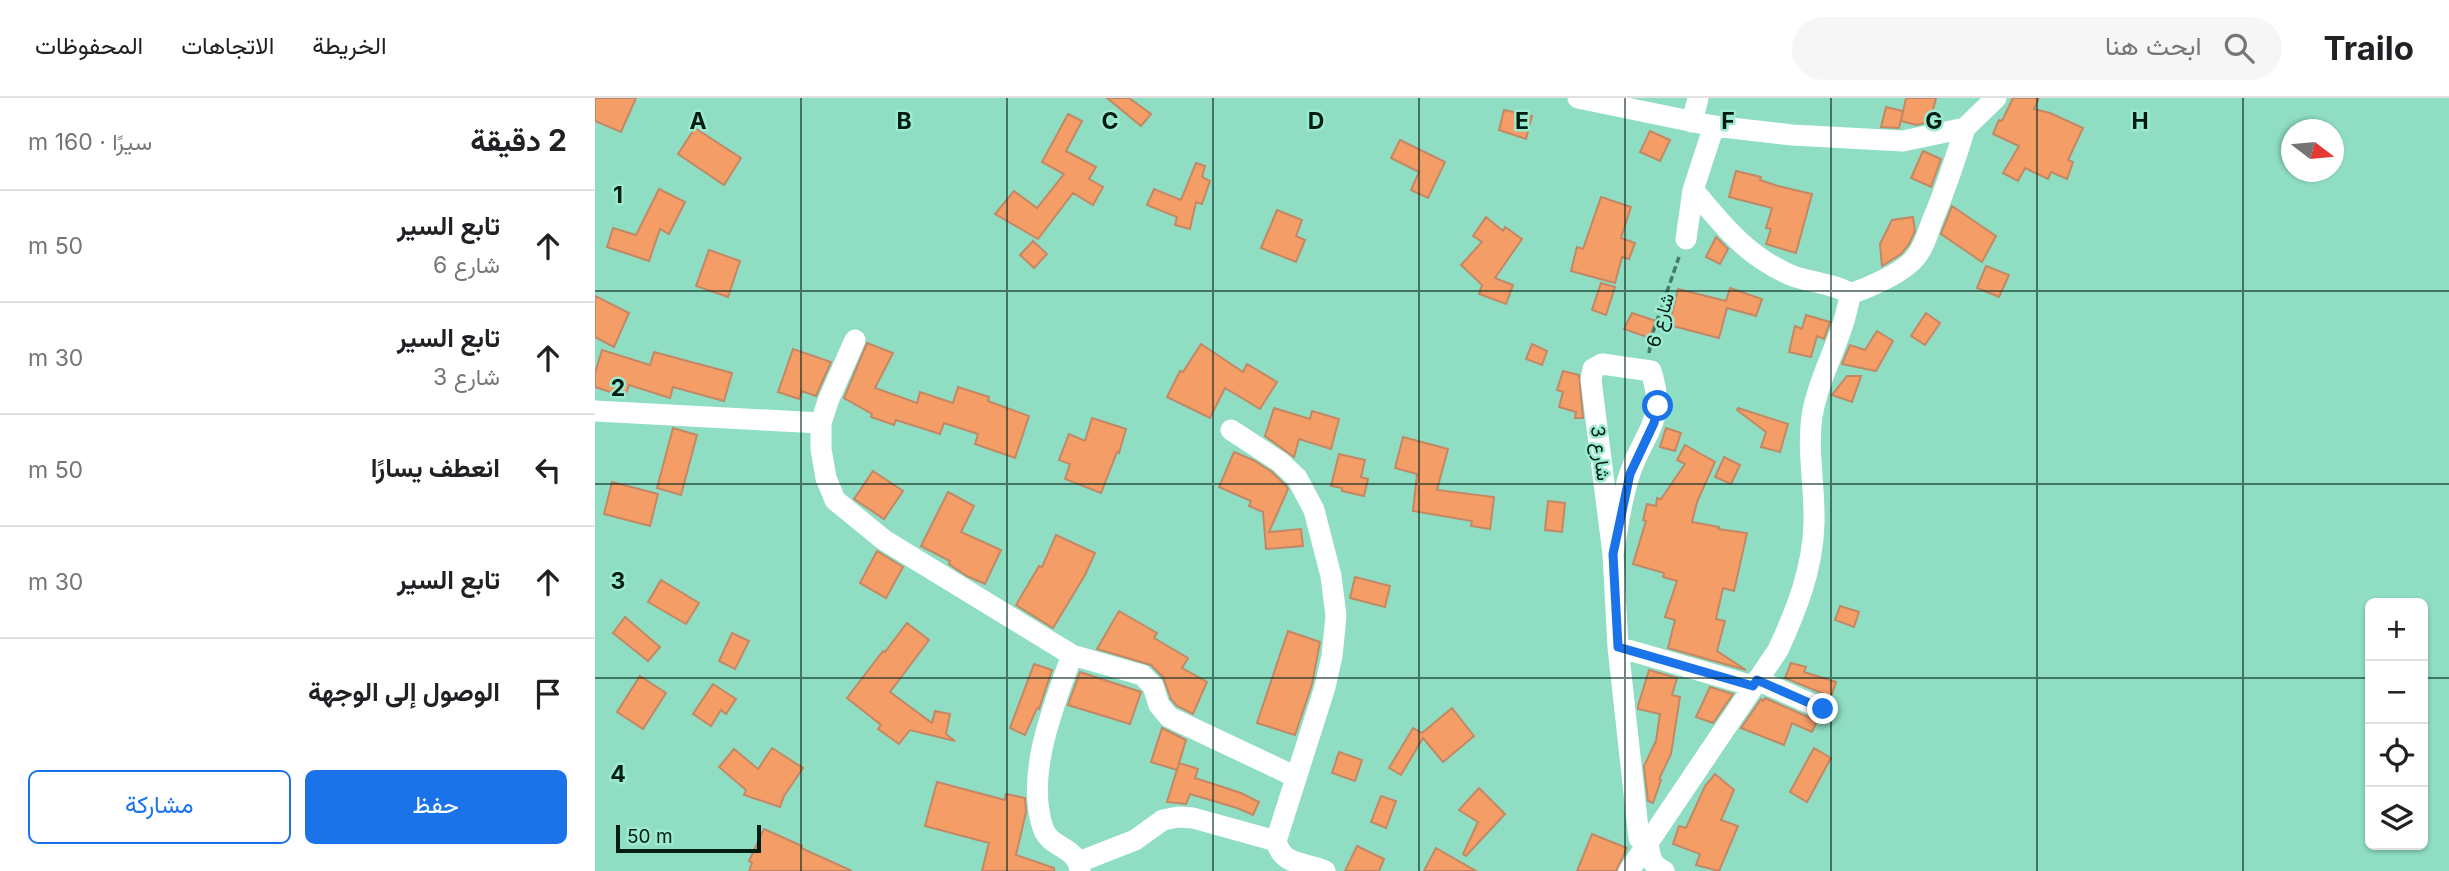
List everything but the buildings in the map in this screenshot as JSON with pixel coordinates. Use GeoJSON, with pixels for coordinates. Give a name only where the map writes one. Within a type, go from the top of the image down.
{"type":"FeatureCollection","features":[{"type":"Feature","properties":{"kind":"street"},"geometry":{"type":"LineString","coordinates":[[1578,98],[1714,126],[1792,135],[1903,141],[1965,128]]}},
{"type":"Feature","properties":{"kind":"street"},"geometry":{"type":"LineString","coordinates":[[1692,122],[1698,98]]}},
{"type":"Feature","properties":{"kind":"street"},"geometry":{"type":"LineString","coordinates":[[1850,294],[1876,285],[1914,260],[1921,250],[1939,204],[1965,128],[1996,98]]}},
{"type":"Feature","properties":{"kind":"street"},"geometry":{"type":"LineString","coordinates":[[1686,239],[1693,190],[1714,126]]}},
{"type":"Feature","properties":{"kind":"street"},"geometry":{"type":"LineString","coordinates":[[1693,190],[1734,238],[1764,260],[1792,275],[1845,289],[1850,294]]}},
{"type":"Feature","properties":{"kind":"street"},"geometry":{"type":"LineString","coordinates":[[1629,871],[1778,650],[1797,610],[1809,568],[1814,524],[1811,419],[1817,389],[1835,345],[1850,294]]}},
{"type":"Feature","properties":{"kind":"street"},"geometry":{"type":"LineString","coordinates":[[855,341],[821,423],[821,449],[826,478],[835,500],[884,540],[1073,654],[1142,675],[1153,686],[1159,705],[1169,718],[1296,777]]}},
{"type":"Feature","properties":{"kind":"street","name":"شارع 3"},"geometry":{"type":"LineString","coordinates":[[1648,844],[1639,838],[1618,647],[1613,554],[1592,374],[1597,365],[1602,364],[1651,371]]}},
{"type":"Feature","properties":{"kind":"street","name":"شارع 6"},"geometry":{"type":"LineString","coordinates":[[1613,554],[1630,474],[1654,423],[1658,406],[1657,388],[1651,371]]}},
{"type":"Feature","properties":{"kind":"street"},"geometry":{"type":"LineString","coordinates":[[595,411],[821,423]]}},
{"type":"Feature","properties":{"kind":"street"},"geometry":{"type":"LineString","coordinates":[[1231,430],[1280,462],[1297,478],[1314,510],[1331,576],[1336,616],[1332,656],[1325,687],[1276,841],[1281,854],[1288,859],[1325,871]]}},
{"type":"Feature","properties":{"kind":"street"},"geometry":{"type":"LineString","coordinates":[[1618,647],[1755,683],[1823,709]]}},
{"type":"Feature","properties":{"kind":"street"},"geometry":{"type":"LineString","coordinates":[[1073,654],[1049,718],[1037,788],[1047,836],[1075,856],[1080,867],[1135,840],[1163,820],[1178,817],[1193,818],[1276,841]]}},
{"type":"Feature","properties":{"kind":"street"},"geometry":{"type":"LineString","coordinates":[[1648,844],[1650,859],[1664,871]]}},
{"type":"Feature","properties":{"kind":"path","name":"شارع 6"},"geometry":{"type":"LineString","coordinates":[[1651,371],[1652,335],[1686,239]]}},
{"type":"Feature","properties":{"kind":"route"},"geometry":{"type":"LineString","coordinates":[[1658,406],[1654,423],[1630,474],[1613,554],[1618,647],[1753,686],[1757,680],[1823,709]]}}]}
